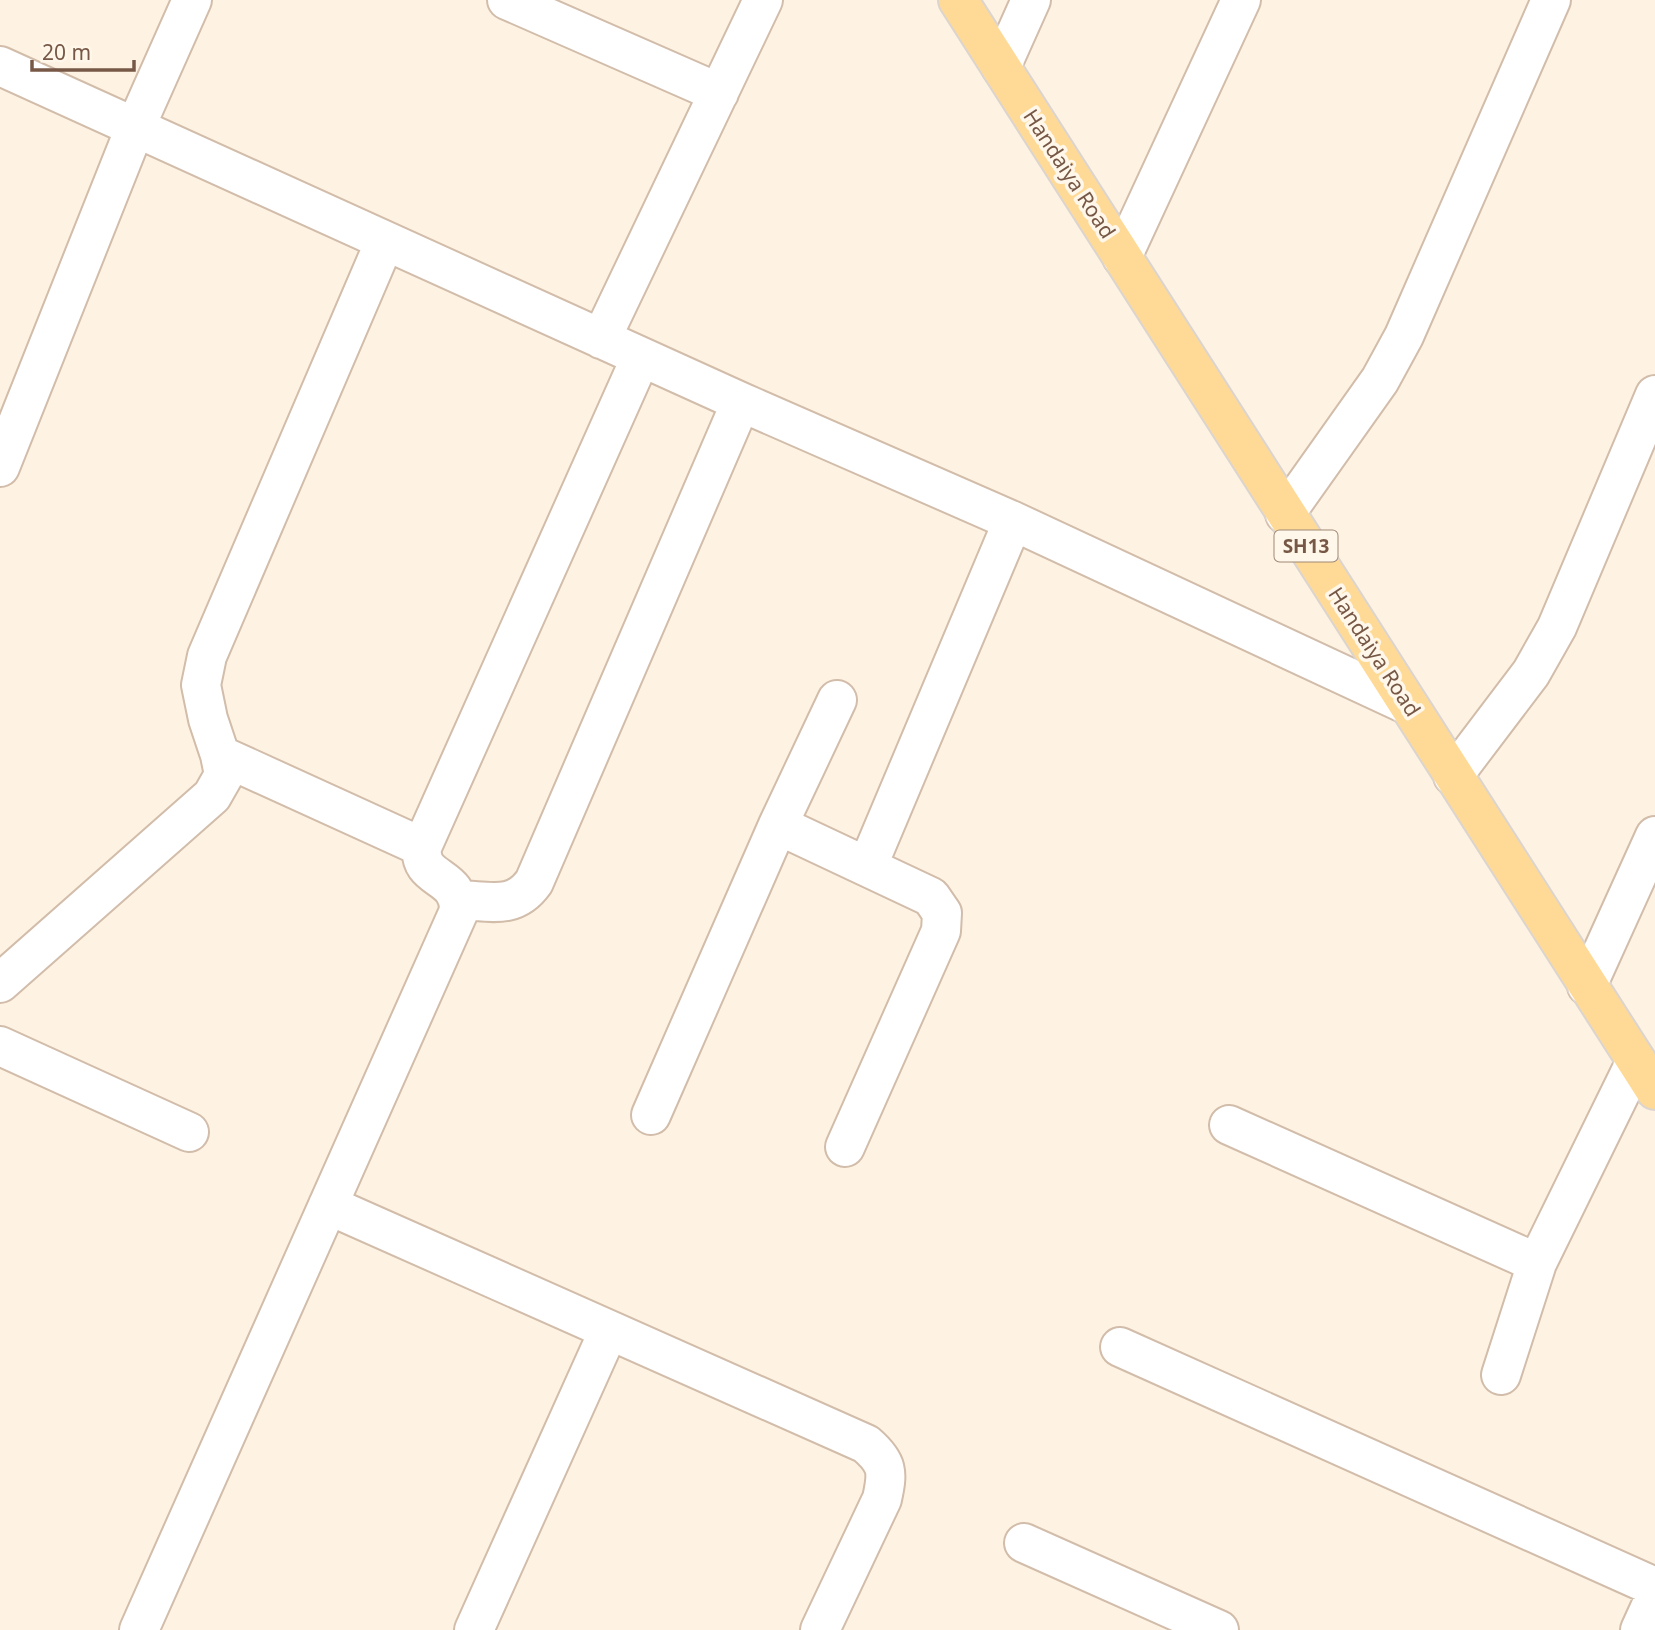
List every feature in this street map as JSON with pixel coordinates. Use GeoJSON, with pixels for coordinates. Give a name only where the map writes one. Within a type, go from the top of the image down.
{"type":"FeatureCollection","features":[{"type":"Feature","properties":{"kind":"main road","name":"Handaiya Road"},"geometry":{"type":"LineString","coordinates":[[958,0],[1645,1076]]}},
{"type":"Feature","properties":{"kind":"street"},"geometry":{"type":"LineString","coordinates":[[0,467],[135,128],[192,0]]}},
{"type":"Feature","properties":{"kind":"street"},"geometry":{"type":"LineString","coordinates":[[507,0],[719,93]]}},
{"type":"Feature","properties":{"kind":"street"},"geometry":{"type":"LineString","coordinates":[[601,339],[763,0]]}},
{"type":"Feature","properties":{"kind":"street"},"geometry":{"type":"LineString","coordinates":[[1001,67],[1031,0]]}},
{"type":"Feature","properties":{"kind":"street"},"geometry":{"type":"LineString","coordinates":[[1122,257],[1241,0]]}},
{"type":"Feature","properties":{"kind":"street"},"geometry":{"type":"LineString","coordinates":[[1285,514],[1380,380],[1404,336],[1551,0]]}},
{"type":"Feature","properties":{"kind":"street"},"geometry":{"type":"LineString","coordinates":[[0,66],[741,402],[1013,521],[1408,705]]}},
{"type":"Feature","properties":{"kind":"street"},"geometry":{"type":"LineString","coordinates":[[0,983],[212,796],[224,775],[201,685],[207,656],[385,241]]}},
{"type":"Feature","properties":{"kind":"street"},"geometry":{"type":"LineString","coordinates":[[139,1630],[459,911],[455,890],[427,867],[421,858],[422,847],[642,357]]}},
{"type":"Feature","properties":{"kind":"street"},"geometry":{"type":"LineString","coordinates":[[1453,776],[1531,673],[1557,627],[1655,395]]}},
{"type":"Feature","properties":{"kind":"street"},"geometry":{"type":"LineString","coordinates":[[459,900],[511,902],[525,895],[534,882],[741,402]]}},
{"type":"Feature","properties":{"kind":"street"},"geometry":{"type":"LineString","coordinates":[[868,865],[1013,521]]}},
{"type":"Feature","properties":{"kind":"street"},"geometry":{"type":"LineString","coordinates":[[651,1115],[778,825],[837,701]]}},
{"type":"Feature","properties":{"kind":"street"},"geometry":{"type":"LineString","coordinates":[[220,755],[422,847]]}},
{"type":"Feature","properties":{"kind":"street"},"geometry":{"type":"LineString","coordinates":[[778,825],[868,865],[931,897],[942,913],[941,931],[845,1147]]}},
{"type":"Feature","properties":{"kind":"street"},"geometry":{"type":"LineString","coordinates":[[1587,986],[1655,836]]}},
{"type":"Feature","properties":{"kind":"street"},"geometry":{"type":"LineString","coordinates":[[0,1046],[190,1132]]}},
{"type":"Feature","properties":{"kind":"street"},"geometry":{"type":"LineString","coordinates":[[1501,1375],[1537,1263],[1645,1076]]}},
{"type":"Feature","properties":{"kind":"street"},"geometry":{"type":"LineString","coordinates":[[1229,1125],[1537,1263]]}},
{"type":"Feature","properties":{"kind":"street"},"geometry":{"type":"LineString","coordinates":[[328,1205],[866,1444],[883,1463],[887,1478],[882,1499],[820,1630]]}},
{"type":"Feature","properties":{"kind":"street"},"geometry":{"type":"LineString","coordinates":[[474,1630],[609,1330]]}},
{"type":"Feature","properties":{"kind":"street"},"geometry":{"type":"LineString","coordinates":[[1120,1347],[1655,1587]]}},
{"type":"Feature","properties":{"kind":"street"},"geometry":{"type":"LineString","coordinates":[[1024,1543],[1219,1630]]}},
{"type":"Feature","properties":{"kind":"street"},"geometry":{"type":"LineString","coordinates":[[1640,1630],[1655,1597]]}}]}
